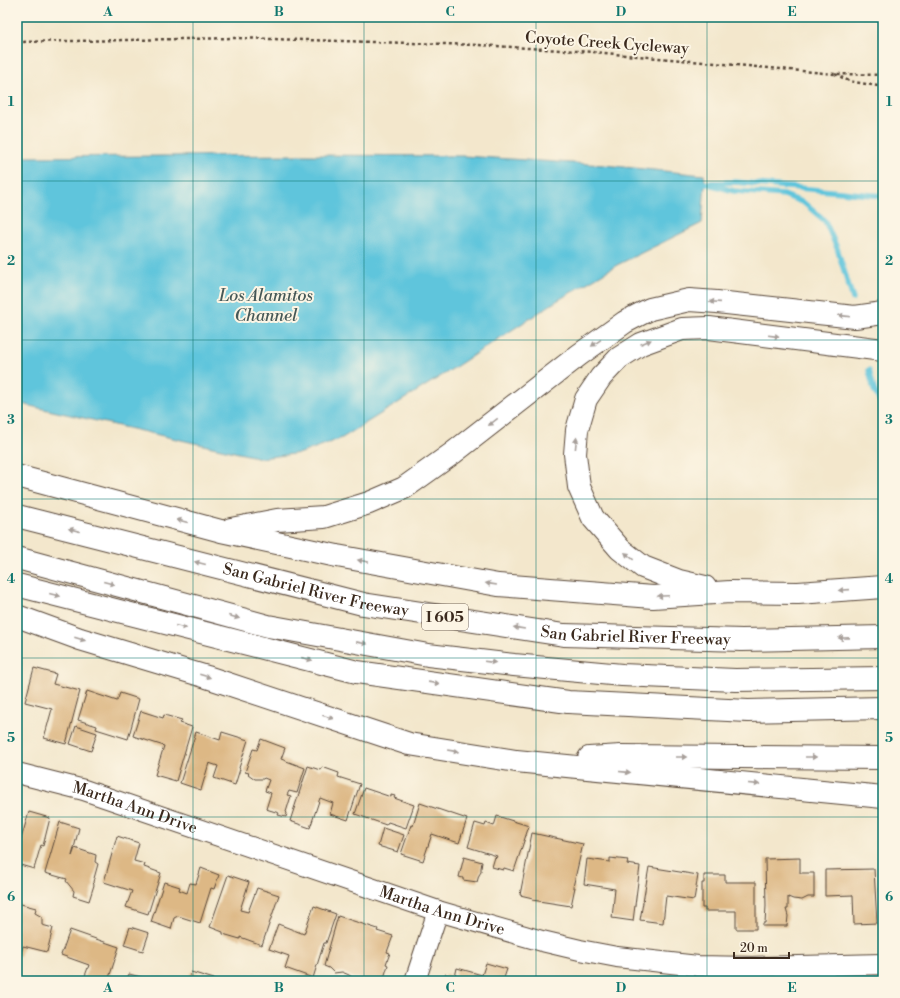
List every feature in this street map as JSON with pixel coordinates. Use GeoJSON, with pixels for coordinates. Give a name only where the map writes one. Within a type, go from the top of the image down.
{"type":"FeatureCollection","features":[{"type":"Feature","properties":{"kind":"highway"},"geometry":{"type":"LineString","coordinates":[[221,531],[277,520],[324,516],[368,503],[404,488],[447,458],[579,355],[625,322],[650,309],[689,300],[855,317],[883,313]]}},
{"type":"Feature","properties":{"kind":"highway"},"geometry":{"type":"LineString","coordinates":[[730,592],[679,581],[643,567],[620,549],[593,518],[579,487],[575,454],[577,430],[586,399],[601,377],[619,358],[641,344],[682,329],[709,328],[883,350]]}},
{"type":"Feature","properties":{"kind":"highway"},"geometry":{"type":"LineString","coordinates":[[17,476],[221,531],[337,556],[498,585],[653,596],[730,592],[798,593],[883,587]]}},
{"type":"Feature","properties":{"kind":"highway","name":"San Gabriel River Freeway"},"geometry":{"type":"LineString","coordinates":[[17,516],[363,604],[564,635],[742,640],[883,637]]}},
{"type":"Feature","properties":{"kind":"highway","name":"I 605"},"geometry":{"type":"LineString","coordinates":[[17,558],[268,626],[428,655],[622,675],[735,680],[883,678]]}},
{"type":"Feature","properties":{"kind":"highway"},"geometry":{"type":"LineString","coordinates":[[17,585],[357,672],[568,702],[748,711],[883,708]]}},
{"type":"Feature","properties":{"kind":"highway"},"geometry":{"type":"LineString","coordinates":[[17,616],[80,639],[207,677],[409,744],[516,761],[883,796]]}},
{"type":"Feature","properties":{"kind":"highway"},"geometry":{"type":"LineString","coordinates":[[516,761],[621,756],[883,758]]}},
{"type":"Feature","properties":{"kind":"street","name":"Martha Ann Drive"},"geometry":{"type":"LineString","coordinates":[[17,773],[84,790],[438,911],[542,941],[617,957],[698,966],[752,967],[883,964]]}},
{"type":"Feature","properties":{"kind":"street"},"geometry":{"type":"LineString","coordinates":[[415,981],[438,911]]}},
{"type":"Feature","properties":{"kind":"path","name":"Coyote Creek Cycleway"},"geometry":{"type":"LineString","coordinates":[[17,42],[236,38],[479,45],[593,52],[835,74],[883,75]]}},
{"type":"Feature","properties":{"kind":"path"},"geometry":{"type":"LineString","coordinates":[[835,74],[849,81],[883,87]]}},
{"type":"Feature","properties":{"kind":"water","name":"Los Alamitos Channel"},"geometry":{"type":"Polygon","coordinates":[[[304,155],[463,156],[604,165],[704,175],[705,183],[702,223],[617,265],[555,302],[342,438],[301,453],[261,458],[17,403],[17,157],[304,155]]]}},
{"type":"Feature","properties":{"kind":"building"},"geometry":{"type":"Polygon","coordinates":[[[17,660],[22,662],[18,680],[17,679],[17,660]]]}},
{"type":"Feature","properties":{"kind":"building"},"geometry":{"type":"Polygon","coordinates":[[[34,668],[56,674],[53,684],[80,691],[66,744],[44,738],[52,709],[25,702],[34,668]]]}},
{"type":"Feature","properties":{"kind":"building"},"geometry":{"type":"Polygon","coordinates":[[[87,691],[117,701],[120,693],[139,699],[128,739],[96,729],[97,726],[78,720],[87,691]]]}},
{"type":"Feature","properties":{"kind":"building"},"geometry":{"type":"Polygon","coordinates":[[[141,711],[163,718],[164,715],[182,720],[180,723],[192,727],[176,781],[155,775],[164,746],[133,736],[141,711]]]}},
{"type":"Feature","properties":{"kind":"building"},"geometry":{"type":"Polygon","coordinates":[[[76,726],[97,733],[91,751],[70,744],[76,726]]]}},
{"type":"Feature","properties":{"kind":"building"},"geometry":{"type":"Polygon","coordinates":[[[196,732],[220,740],[222,732],[248,740],[235,785],[214,778],[218,766],[209,763],[201,790],[180,783],[196,732]]]}},
{"type":"Feature","properties":{"kind":"building"},"geometry":{"type":"Polygon","coordinates":[[[261,739],[285,748],[281,759],[305,768],[297,793],[289,791],[287,795],[291,796],[286,817],[266,809],[271,793],[265,791],[269,780],[264,778],[255,779],[248,774],[249,773],[245,772],[253,749],[257,750],[261,739]]]}},
{"type":"Feature","properties":{"kind":"building"},"geometry":{"type":"Polygon","coordinates":[[[308,766],[320,770],[322,767],[339,773],[338,777],[360,784],[348,820],[330,814],[333,803],[320,798],[310,828],[290,821],[308,766]]]}},
{"type":"Feature","properties":{"kind":"building"},"geometry":{"type":"Polygon","coordinates":[[[364,788],[391,797],[391,795],[395,796],[394,798],[414,805],[406,828],[388,822],[386,825],[355,814],[364,788]]]}},
{"type":"Feature","properties":{"kind":"building"},"geometry":{"type":"Polygon","coordinates":[[[420,803],[467,819],[459,843],[432,834],[423,861],[401,854],[411,825],[413,826],[420,803]]]}},
{"type":"Feature","properties":{"kind":"building"},"geometry":{"type":"Polygon","coordinates":[[[29,812],[50,818],[43,846],[41,845],[34,869],[17,864],[17,837],[21,839],[29,812]]]}},
{"type":"Feature","properties":{"kind":"building"},"geometry":{"type":"Polygon","coordinates":[[[497,816],[529,826],[514,871],[492,867],[495,857],[496,858],[497,856],[468,847],[475,823],[485,826],[486,823],[494,826],[497,816]]]}},
{"type":"Feature","properties":{"kind":"building"},"geometry":{"type":"Polygon","coordinates":[[[60,822],[79,828],[72,856],[75,848],[96,855],[95,862],[98,864],[89,901],[73,896],[74,891],[66,881],[67,879],[45,873],[60,822]]]}},
{"type":"Feature","properties":{"kind":"building"},"geometry":{"type":"Polygon","coordinates":[[[383,828],[404,835],[398,852],[378,846],[383,828]]]}},
{"type":"Feature","properties":{"kind":"building"},"geometry":{"type":"Polygon","coordinates":[[[532,833],[583,844],[573,887],[575,887],[571,906],[532,900],[533,898],[520,895],[532,833]]]}},
{"type":"Feature","properties":{"kind":"building"},"geometry":{"type":"Polygon","coordinates":[[[117,836],[139,843],[134,861],[145,864],[144,867],[161,873],[148,914],[126,907],[132,891],[104,882],[117,836]]]}},
{"type":"Feature","properties":{"kind":"building"},"geometry":{"type":"Polygon","coordinates":[[[464,857],[482,862],[481,872],[477,882],[463,880],[463,878],[459,877],[464,857]]]}},
{"type":"Feature","properties":{"kind":"building"},"geometry":{"type":"Polygon","coordinates":[[[610,858],[628,860],[627,864],[640,866],[633,921],[612,918],[615,889],[584,884],[587,859],[610,862],[610,858]]]}},
{"type":"Feature","properties":{"kind":"building"},"geometry":{"type":"Polygon","coordinates":[[[800,858],[800,873],[814,873],[814,897],[808,897],[802,900],[788,897],[788,909],[786,909],[788,916],[787,926],[763,926],[763,923],[765,923],[766,906],[765,859],[800,858]]]}},
{"type":"Feature","properties":{"kind":"building"},"geometry":{"type":"Polygon","coordinates":[[[649,867],[698,875],[694,900],[666,896],[663,923],[640,920],[649,867]]]}},
{"type":"Feature","properties":{"kind":"building"},"geometry":{"type":"Polygon","coordinates":[[[201,868],[219,875],[214,889],[211,888],[200,923],[178,916],[174,918],[171,929],[151,922],[164,882],[180,887],[179,890],[187,893],[190,883],[196,884],[201,868]]]}},
{"type":"Feature","properties":{"kind":"building"},"geometry":{"type":"Polygon","coordinates":[[[874,869],[877,923],[854,924],[853,895],[825,896],[825,870],[874,869]]]}},
{"type":"Feature","properties":{"kind":"building"},"geometry":{"type":"Polygon","coordinates":[[[879,871],[883,871],[883,927],[881,927],[879,871]]]}},
{"type":"Feature","properties":{"kind":"building"},"geometry":{"type":"Polygon","coordinates":[[[228,875],[249,882],[240,910],[248,912],[257,888],[279,895],[262,945],[240,937],[240,939],[223,934],[223,932],[210,927],[228,875]]]}},
{"type":"Feature","properties":{"kind":"building"},"geometry":{"type":"Polygon","coordinates":[[[704,875],[725,875],[725,882],[756,882],[756,929],[736,929],[736,911],[705,911],[705,908],[702,908],[702,883],[704,883],[704,875]]]}},
{"type":"Feature","properties":{"kind":"building"},"geometry":{"type":"Polygon","coordinates":[[[17,903],[36,908],[35,913],[42,917],[42,925],[53,928],[47,952],[23,946],[20,957],[17,956],[17,903]]]}},
{"type":"Feature","properties":{"kind":"building"},"geometry":{"type":"Polygon","coordinates":[[[314,906],[336,914],[326,943],[324,943],[313,978],[285,968],[289,956],[269,949],[278,924],[304,934],[314,906]]]}},
{"type":"Feature","properties":{"kind":"building"},"geometry":{"type":"Polygon","coordinates":[[[338,916],[378,929],[377,931],[393,936],[387,952],[390,953],[386,964],[388,965],[383,981],[365,981],[358,978],[353,978],[342,972],[334,973],[329,968],[324,966],[338,916]]]}},
{"type":"Feature","properties":{"kind":"building"},"geometry":{"type":"Polygon","coordinates":[[[130,927],[149,933],[143,951],[124,945],[130,927]]]}},
{"type":"Feature","properties":{"kind":"building"},"geometry":{"type":"Polygon","coordinates":[[[70,930],[119,947],[108,981],[83,981],[89,965],[61,955],[70,930]]]}},
{"type":"Feature","properties":{"kind":"building"},"geometry":{"type":"Polygon","coordinates":[[[486,963],[507,969],[503,981],[443,981],[445,974],[455,977],[457,968],[482,975],[486,963]]]}},
{"type":"Feature","properties":{"kind":"building"},"geometry":{"type":"Polygon","coordinates":[[[191,972],[214,979],[214,981],[188,981],[191,972]]]}},
{"type":"Feature","properties":{"kind":"building"},"geometry":{"type":"Polygon","coordinates":[[[129,974],[145,978],[151,981],[126,981],[129,974]]]}},
{"type":"Feature","properties":{"kind":"waterway","name":"Los Alamitos Channel"},"geometry":{"type":"LineString","coordinates":[[711,183],[735,182],[883,196]]}},
{"type":"Feature","properties":{"kind":"waterway"},"geometry":{"type":"LineString","coordinates":[[705,183],[734,191],[784,195],[804,203],[825,221],[837,248],[853,299]]}},
{"type":"Feature","properties":{"kind":"waterway"},"geometry":{"type":"LineString","coordinates":[[869,370],[874,390],[883,407]]}}]}
